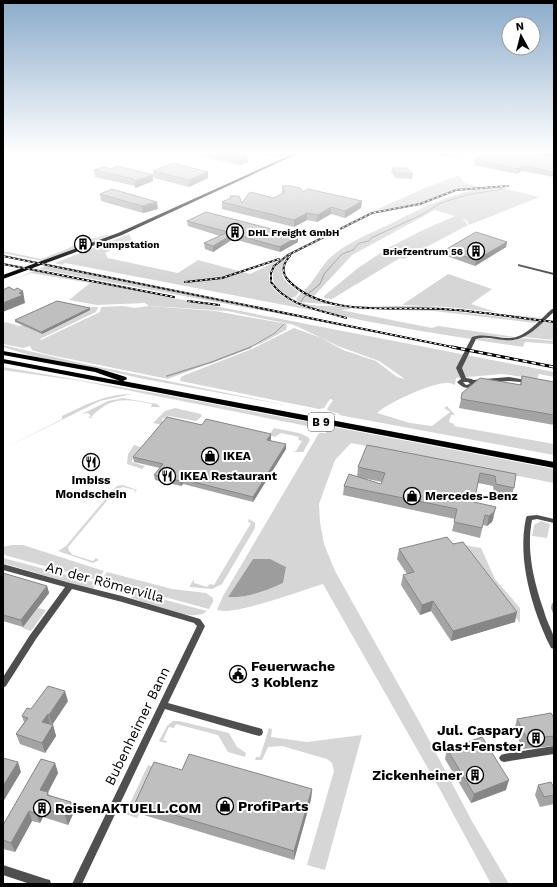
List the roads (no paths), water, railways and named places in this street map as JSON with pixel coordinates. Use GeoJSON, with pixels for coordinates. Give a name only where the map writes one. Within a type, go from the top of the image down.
{"type":"FeatureCollection","features":[{"type":"Feature","properties":{"kind":"highway"},"geometry":{"type":"LineString","coordinates":[[3,348],[32,358]]}},
{"type":"Feature","properties":{"kind":"highway"},"geometry":{"type":"LineString","coordinates":[[3,352],[97,370],[123,379]]}},
{"type":"Feature","properties":{"kind":"highway","name":"B 9"},"geometry":{"type":"LineString","coordinates":[[3,356],[554,459]]}},
{"type":"Feature","properties":{"kind":"highway","name":"B 9"},"geometry":{"type":"LineString","coordinates":[[3,361],[540,462],[554,466]]}},
{"type":"Feature","properties":{"kind":"highway"},"geometry":{"type":"LineString","coordinates":[[3,365],[44,373],[101,380]]}},
{"type":"Feature","properties":{"kind":"main road"},"geometry":{"type":"LineString","coordinates":[[4,278],[123,233],[207,194]]}},
{"type":"Feature","properties":{"kind":"street"},"geometry":{"type":"LineString","coordinates":[[520,265],[554,274]]}},
{"type":"Feature","properties":{"kind":"street"},"geometry":{"type":"LineString","coordinates":[[537,384],[509,379],[473,382],[464,379],[459,368],[474,338],[482,337],[509,340],[518,338],[554,310]]}},
{"type":"Feature","properties":{"kind":"street"},"geometry":{"type":"LineString","coordinates":[[554,521],[537,517],[529,518],[526,533],[527,554],[534,590],[541,614],[554,646]]}},
{"type":"Feature","properties":{"kind":"street","name":"An der Römervilla"},"geometry":{"type":"LineString","coordinates":[[3,567],[136,603],[196,621],[200,624]]}},
{"type":"Feature","properties":{"kind":"street"},"geometry":{"type":"LineString","coordinates":[[3,684],[33,637],[70,586]]}},
{"type":"Feature","properties":{"kind":"street","name":"Bubenheimer Bann"},"geometry":{"type":"LineString","coordinates":[[76,884],[200,628],[200,624]]}},
{"type":"Feature","properties":{"kind":"street"},"geometry":{"type":"LineString","coordinates":[[163,705],[259,732]]}},
{"type":"Feature","properties":{"kind":"street"},"geometry":{"type":"LineString","coordinates":[[504,758],[554,750]]}},
{"type":"Feature","properties":{"kind":"street"},"geometry":{"type":"LineString","coordinates":[[3,870],[46,884]]}},
{"type":"Feature","properties":{"kind":"waterway"},"geometry":{"type":"LineString","coordinates":[[301,302],[304,297],[320,284],[324,274],[342,254],[353,250],[359,243],[369,241],[371,238],[421,215],[441,203],[470,194]]}},
{"type":"Feature","properties":{"kind":"waterway"},"geometry":{"type":"LineString","coordinates":[[250,347],[275,333],[284,324]]}},
{"type":"Feature","properties":{"kind":"waterway"},"geometry":{"type":"LineString","coordinates":[[167,376],[212,362],[250,347]]}},
{"type":"Feature","properties":{"kind":"railway"},"geometry":{"type":"LineString","coordinates":[[346,318],[305,306],[286,297],[271,282],[271,273],[274,266],[288,255],[372,213],[420,204],[445,194]]}},
{"type":"Feature","properties":{"kind":"railway"},"geometry":{"type":"LineString","coordinates":[[3,256],[454,347]]}},
{"type":"Feature","properties":{"kind":"railway"},"geometry":{"type":"LineString","coordinates":[[290,256],[284,265],[284,274],[288,280],[303,292],[320,300],[360,308],[423,308],[456,310],[554,322]]}},
{"type":"Feature","properties":{"kind":"railway"},"geometry":{"type":"LineString","coordinates":[[185,282],[222,278],[279,259]]}},
{"type":"Feature","properties":{"kind":"railway"},"geometry":{"type":"LineString","coordinates":[[3,264],[174,297]]}},
{"type":"Feature","properties":{"kind":"railway"},"geometry":{"type":"LineString","coordinates":[[188,301],[219,305]]}},
{"type":"Feature","properties":{"kind":"railway"},"geometry":{"type":"LineString","coordinates":[[454,347],[554,367]]}},
{"type":"Feature","properties":{"kind":"place","name":"DHL Freight GmbH"},"geometry":{"type":"Point","coordinates":[235,232]}},
{"type":"Feature","properties":{"kind":"place","name":"Pumpstation"},"geometry":{"type":"Point","coordinates":[83,244]}},
{"type":"Feature","properties":{"kind":"place","name":"Briefzentrum 56"},"geometry":{"type":"Point","coordinates":[476,251]}},
{"type":"Feature","properties":{"kind":"place","name":"IKEA"},"geometry":{"type":"Point","coordinates":[210,456]}},
{"type":"Feature","properties":{"kind":"place","name":"Imbiss Mondschein"},"geometry":{"type":"Point","coordinates":[91,462]}},
{"type":"Feature","properties":{"kind":"place","name":"IKEA Restaurant"},"geometry":{"type":"Point","coordinates":[167,476]}},
{"type":"Feature","properties":{"kind":"place","name":"Mercedes-Benz"},"geometry":{"type":"Point","coordinates":[412,496]}},
{"type":"Feature","properties":{"kind":"place","name":"Feuerwache 3 Koblenz"},"geometry":{"type":"Point","coordinates":[238,674]}},
{"type":"Feature","properties":{"kind":"place","name":"Jul. Caspary Glas+Fenster"},"geometry":{"type":"Point","coordinates":[536,738]}},
{"type":"Feature","properties":{"kind":"place","name":"Zickenheiner"},"geometry":{"type":"Point","coordinates":[475,775]}},
{"type":"Feature","properties":{"kind":"place","name":"ProfiParts"},"geometry":{"type":"Point","coordinates":[225,806]}},
{"type":"Feature","properties":{"kind":"place","name":"ReisenAKTUELL.COM"},"geometry":{"type":"Point","coordinates":[42,808]}}]}
